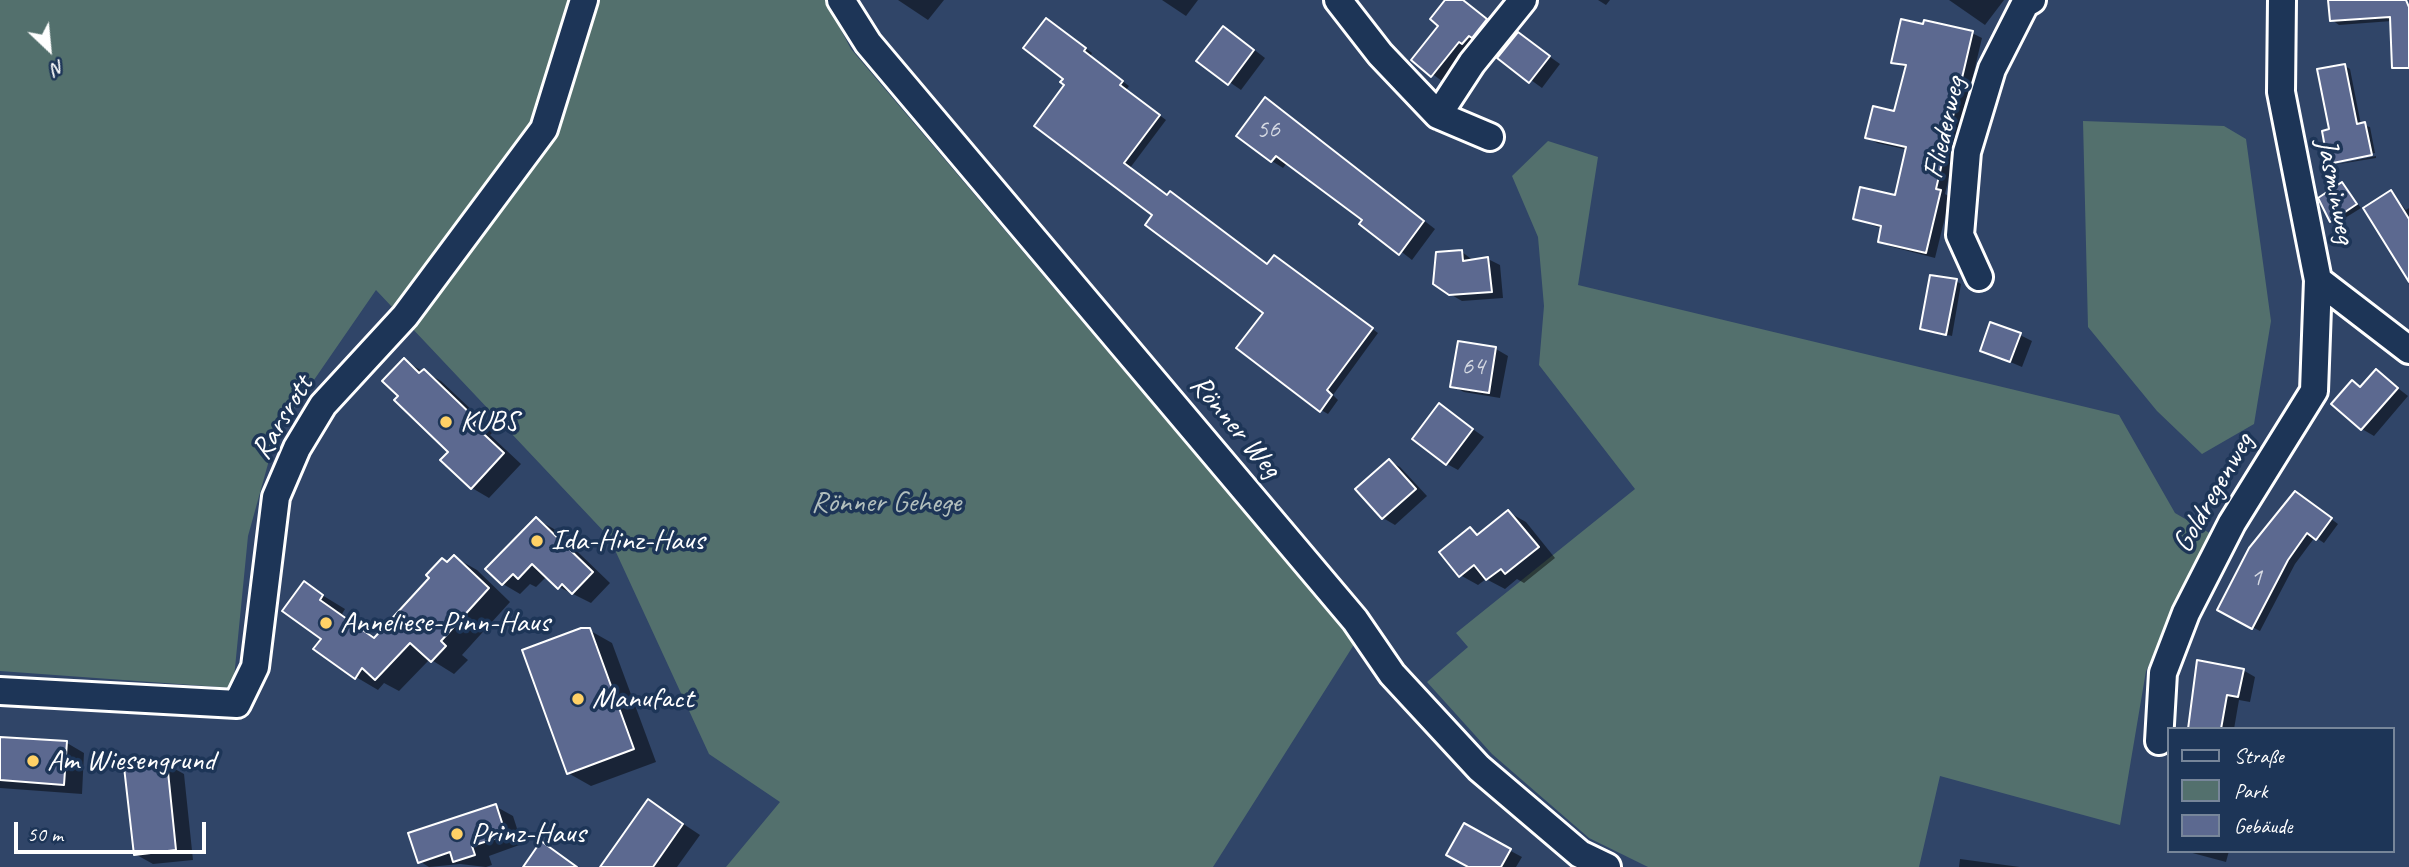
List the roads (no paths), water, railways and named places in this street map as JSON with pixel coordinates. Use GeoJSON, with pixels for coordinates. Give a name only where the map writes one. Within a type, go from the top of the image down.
{"type":"FeatureCollection","features":[{"type":"Feature","properties":{"kind":"street","name":"Rarsrott"},"geometry":{"type":"LineString","coordinates":[[0,691],[236,704],[255,667],[276,497],[297,448],[323,405],[405,316],[544,130],[584,0]]}},
{"type":"Feature","properties":{"kind":"street","name":"Rönner Weg"},"geometry":{"type":"LineString","coordinates":[[841,0],[868,43],[1355,620],[1392,674],[1479,768],[1580,854],[1607,867]]}},
{"type":"Feature","properties":{"kind":"street"},"geometry":{"type":"LineString","coordinates":[[1338,0],[1380,54],[1438,115],[1490,137]]}},
{"type":"Feature","properties":{"kind":"street"},"geometry":{"type":"LineString","coordinates":[[1438,115],[1472,63],[1523,0]]}},
{"type":"Feature","properties":{"kind":"street","name":"Fliederweg"},"geometry":{"type":"LineString","coordinates":[[1979,277],[1960,235],[1967,152],[1992,69],[2025,4],[2032,0]]}},
{"type":"Feature","properties":{"kind":"street","name":"Jasminweg"},"geometry":{"type":"LineString","coordinates":[[2282,0],[2281,92],[2318,280],[2409,350]]}},
{"type":"Feature","properties":{"kind":"street","name":"Goldregenweg"},"geometry":{"type":"LineString","coordinates":[[2159,741],[2163,673],[2186,613],[2232,523],[2314,391],[2318,280]]}},
{"type":"Feature","properties":{"kind":"place","name":"KUBS"},"geometry":{"type":"Point","coordinates":[446,422]}},
{"type":"Feature","properties":{"kind":"place","name":"Ida-Hinz-Haus"},"geometry":{"type":"Point","coordinates":[537,541]}},
{"type":"Feature","properties":{"kind":"place","name":"Anneliese-Pinn-Haus"},"geometry":{"type":"Point","coordinates":[326,623]}},
{"type":"Feature","properties":{"kind":"place","name":"Manufact"},"geometry":{"type":"Point","coordinates":[578,699]}},
{"type":"Feature","properties":{"kind":"place","name":"Am Wiesengrund"},"geometry":{"type":"Point","coordinates":[33,761]}},
{"type":"Feature","properties":{"kind":"place","name":"Prinz-Haus"},"geometry":{"type":"Point","coordinates":[457,834]}},
{"type":"Feature","properties":{"kind":"park label","name":"Rönner Gehege"},"geometry":{"type":"Point","coordinates":[886,503]}}]}
